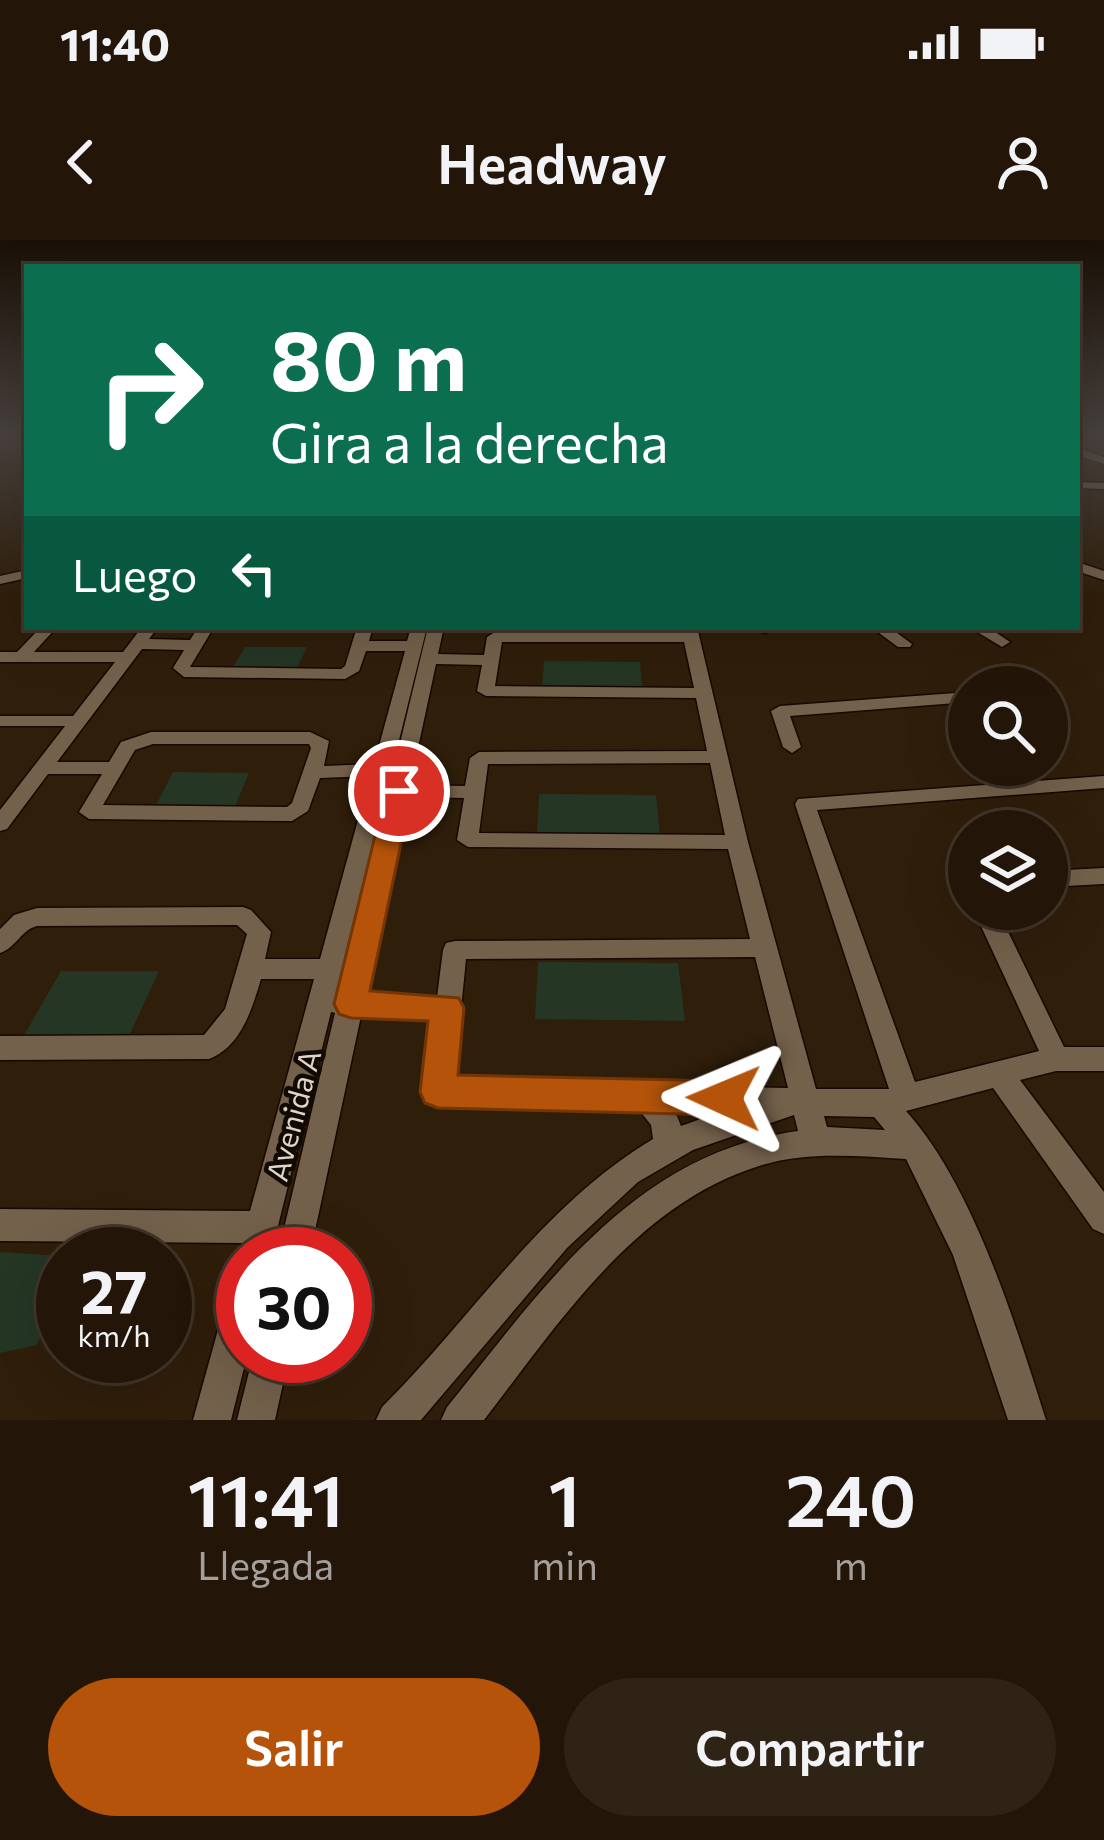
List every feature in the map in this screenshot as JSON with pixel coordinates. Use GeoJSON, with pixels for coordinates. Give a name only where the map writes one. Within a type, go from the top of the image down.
{"type":"FeatureCollection","features":[{"type":"Feature","properties":{"kind":"street"},"geometry":{"type":"LineString","coordinates":[[21,657],[46,630]]}},
{"type":"Feature","properties":{"kind":"street"},"geometry":{"type":"LineString","coordinates":[[0,824],[9,800],[43,768],[148,630]]}},
{"type":"Feature","properties":{"kind":"street"},"geometry":{"type":"LineString","coordinates":[[204,630],[182,668],[190,675],[345,674],[353,668],[364,630]]}},
{"type":"Feature","properties":{"kind":"street"},"geometry":{"type":"LineString","coordinates":[[883,630],[904,644]]}},
{"type":"Feature","properties":{"kind":"street"},"geometry":{"type":"LineString","coordinates":[[981,630],[1002,642]]}},
{"type":"Feature","properties":{"kind":"street"},"geometry":{"type":"LineString","coordinates":[[705,693],[486,691],[495,637],[690,632],[705,693],[720,758],[737,842],[816,1142]]}},
{"type":"Feature","properties":{"kind":"street"},"geometry":{"type":"LineString","coordinates":[[359,646],[424,644],[490,660]]}},
{"type":"Feature","properties":{"kind":"street","name":"Avenida A"},"geometry":{"type":"LineString","coordinates":[[262,1227],[380,770],[424,644]]}},
{"type":"Feature","properties":{"kind":"street","name":"Avenida A"},"geometry":{"type":"LineString","coordinates":[[300,1227],[399,791],[424,644]]}},
{"type":"Feature","properties":{"kind":"street"},"geometry":{"type":"LineString","coordinates":[[0,657],[194,645]]}},
{"type":"Feature","properties":{"kind":"street"},"geometry":{"type":"LineString","coordinates":[[792,747],[780,711],[948,699]]}},
{"type":"Feature","properties":{"kind":"street"},"geometry":{"type":"LineString","coordinates":[[0,721],[78,721]]}},
{"type":"Feature","properties":{"kind":"street"},"geometry":{"type":"LineString","coordinates":[[310,738],[320,741],[312,772],[301,806],[292,814],[89,812],[112,768],[136,740],[310,738]]}},
{"type":"Feature","properties":{"kind":"street"},"geometry":{"type":"LineString","coordinates":[[720,758],[479,758],[468,840],[737,842]]}},
{"type":"Feature","properties":{"kind":"street"},"geometry":{"type":"LineString","coordinates":[[43,768],[112,768]]}},
{"type":"Feature","properties":{"kind":"street"},"geometry":{"type":"LineString","coordinates":[[312,772],[380,770]]}},
{"type":"Feature","properties":{"kind":"street"},"geometry":{"type":"LineString","coordinates":[[1068,779],[1104,782]]}},
{"type":"Feature","properties":{"kind":"street"},"geometry":{"type":"LineString","coordinates":[[955,786],[805,804],[893,1101],[918,1146],[1000,1332],[1027,1420]]}},
{"type":"Feature","properties":{"kind":"street"},"geometry":{"type":"LineString","coordinates":[[399,791],[473,792]]}},
{"type":"Feature","properties":{"kind":"street"},"geometry":{"type":"LineString","coordinates":[[1068,877],[1104,876]]}},
{"type":"Feature","properties":{"kind":"street"},"geometry":{"type":"LineString","coordinates":[[0,944],[22,921],[38,917],[243,916],[259,932],[224,1038],[209,1047],[0,1048]]}},
{"type":"Feature","properties":{"kind":"street"},"geometry":{"type":"LineString","coordinates":[[995,930],[1056,1059]]}},
{"type":"Feature","properties":{"kind":"street"},"geometry":{"type":"LineString","coordinates":[[764,948],[454,950],[438,1092],[893,1101],[1056,1059],[1104,1059]]}},
{"type":"Feature","properties":{"kind":"street"},"geometry":{"type":"LineString","coordinates":[[250,970],[329,969]]}},
{"type":"Feature","properties":{"kind":"street"},"geometry":{"type":"LineString","coordinates":[[321,1003],[447,1008]]}},
{"type":"Feature","properties":{"kind":"street"},"geometry":{"type":"LineString","coordinates":[[1000,1075],[1104,1218]]}},
{"type":"Feature","properties":{"kind":"street"},"geometry":{"type":"LineString","coordinates":[[643,1096],[662,1112],[670,1128],[667,1147]]}},
{"type":"Feature","properties":{"kind":"street"},"geometry":{"type":"LineString","coordinates":[[395,1420],[429,1390],[552,1242],[596,1198],[667,1147],[806,1100]]}},
{"type":"Feature","properties":{"kind":"street"},"geometry":{"type":"LineString","coordinates":[[460,1420],[585,1264],[638,1211],[699,1173],[756,1152],[816,1142],[868,1139],[918,1146]]}},
{"type":"Feature","properties":{"kind":"street"},"geometry":{"type":"LineString","coordinates":[[0,1225],[216,1238]]}},
{"type":"Feature","properties":{"kind":"street"},"geometry":{"type":"LineString","coordinates":[[212,1420],[222,1383]]}},
{"type":"Feature","properties":{"kind":"street"},"geometry":{"type":"LineString","coordinates":[[256,1420],[265,1383]]}},
{"type":"Feature","properties":{"kind":"green space"},"geometry":{"type":"Polygon","coordinates":[[[245,647],[307,647],[294,674],[229,674],[245,647]]]}},
{"type":"Feature","properties":{"kind":"green space"},"geometry":{"type":"Polygon","coordinates":[[[544,661],[640,662],[642,689],[542,687],[544,661]]]}},
{"type":"Feature","properties":{"kind":"green space"},"geometry":{"type":"Polygon","coordinates":[[[173,772],[249,773],[233,811],[153,811],[173,772]]]}},
{"type":"Feature","properties":{"kind":"green space"},"geometry":{"type":"Polygon","coordinates":[[[539,794],[656,795],[660,836],[537,835],[539,794]]]}},
{"type":"Feature","properties":{"kind":"green space"},"geometry":{"type":"Polygon","coordinates":[[[538,962],[678,963],[685,1021],[535,1019],[538,962]]]}},
{"type":"Feature","properties":{"kind":"green space"},"geometry":{"type":"Polygon","coordinates":[[[61,971],[159,971],[127,1040],[22,1039],[61,971]]]}},
{"type":"Feature","properties":{"kind":"green space"},"geometry":{"type":"Polygon","coordinates":[[[0,1252],[36,1254],[36,1345],[0,1353],[0,1252]]]}},
{"type":"Feature","properties":{"kind":"route"},"geometry":{"type":"LineString","coordinates":[[399,791],[351,1004],[447,1008],[438,1092],[724,1098]]}}]}
